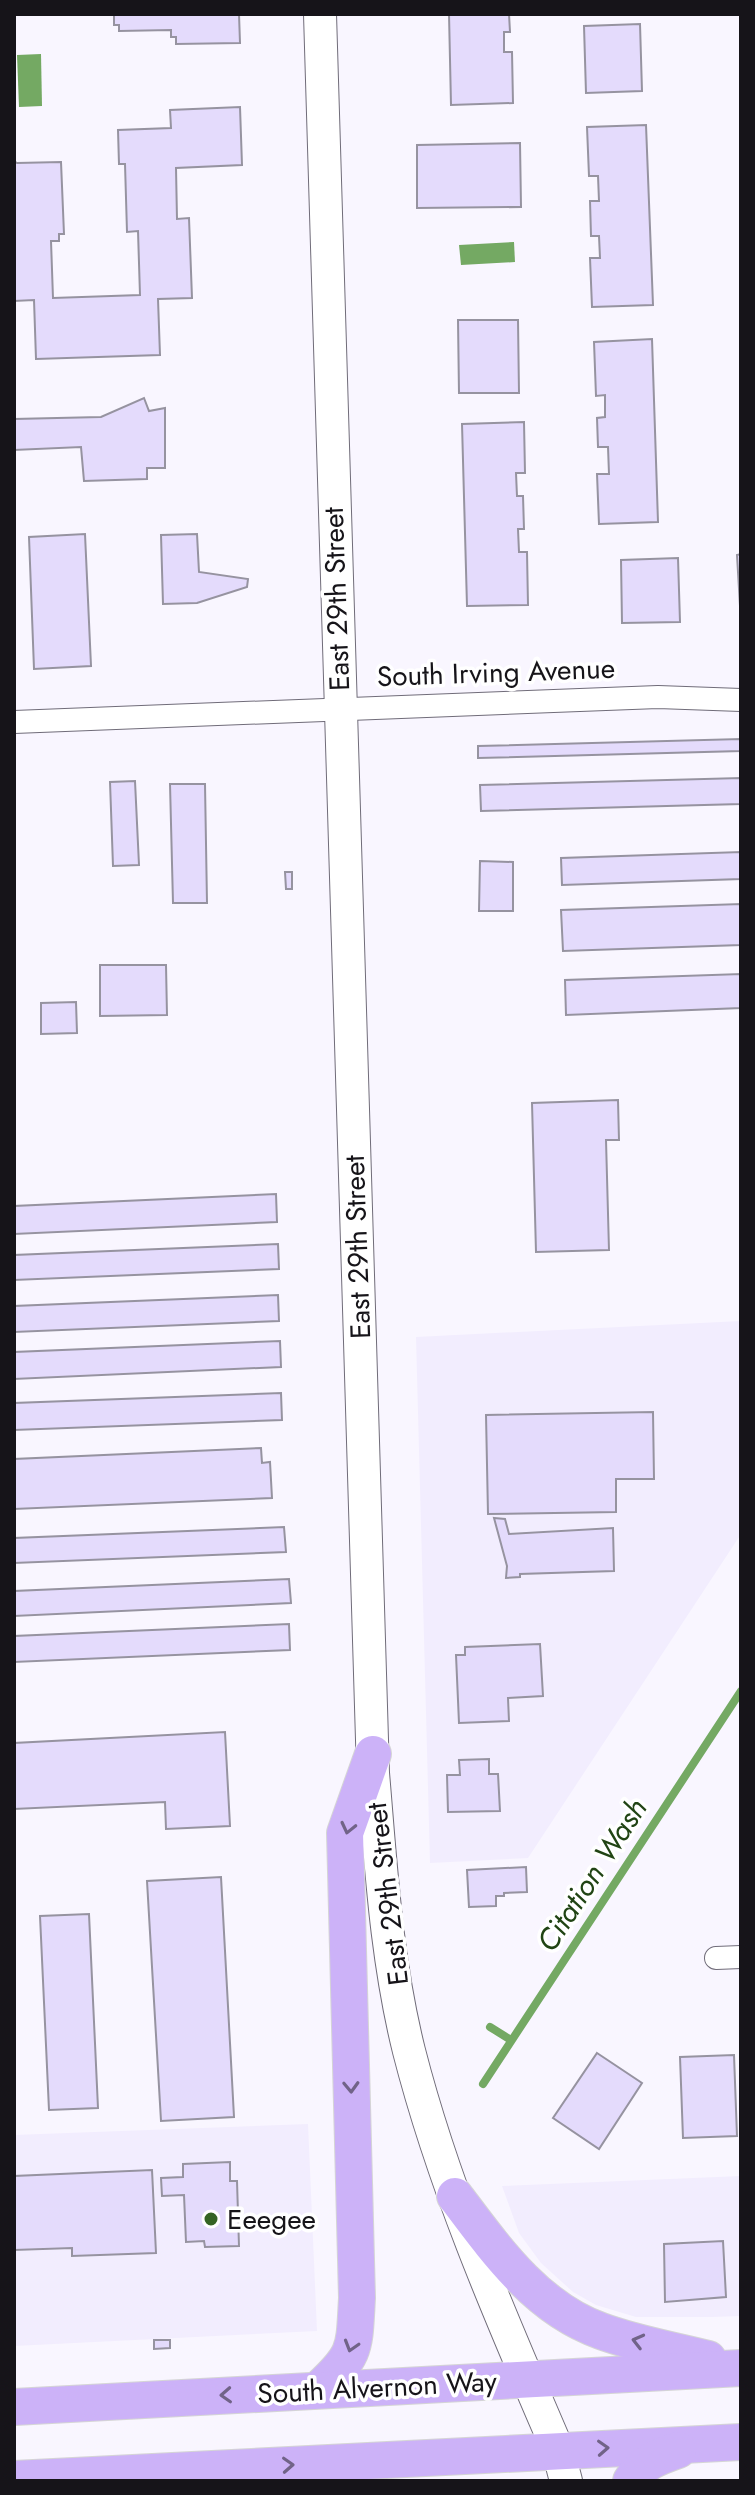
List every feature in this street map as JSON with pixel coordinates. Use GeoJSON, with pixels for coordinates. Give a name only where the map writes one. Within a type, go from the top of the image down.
{"type":"FeatureCollection","features":[{"type":"Feature","properties":{"kind":"main road"},"geometry":{"type":"LineString","coordinates":[[319,2389],[343,2367],[354,2345],[357,2298],[345,1833],[373,1754]]}},
{"type":"Feature","properties":{"kind":"main road"},"geometry":{"type":"LineString","coordinates":[[455,2196],[533,2290],[555,2308],[600,2331],[741,2367]]}},
{"type":"Feature","properties":{"kind":"main road","name":"South Alvernon Way"},"geometry":{"type":"LineString","coordinates":[[14,2407],[741,2367]]}},
{"type":"Feature","properties":{"kind":"main road"},"geometry":{"type":"LineString","coordinates":[[14,2479],[562,2466],[693,2444],[741,2442]]}},
{"type":"Feature","properties":{"kind":"main road"},"geometry":{"type":"LineString","coordinates":[[631,2481],[637,2470],[656,2458],[693,2444]]}},
{"type":"Feature","properties":{"kind":"street","name":"East 29th Street"},"geometry":{"type":"LineString","coordinates":[[320,14],[373,1754],[384,1913],[408,2049],[444,2170],[562,2466]]}},
{"type":"Feature","properties":{"kind":"street","name":"South Irving Avenue"},"geometry":{"type":"LineString","coordinates":[[14,722],[658,697],[741,700]]}},
{"type":"Feature","properties":{"kind":"street"},"geometry":{"type":"LineString","coordinates":[[716,1958],[741,1957]]}},
{"type":"Feature","properties":{"kind":"shaded area"},"geometry":{"type":"Polygon","coordinates":[[[41,54],[42,106],[19,107],[17,55],[41,54]]]}},
{"type":"Feature","properties":{"kind":"shaded area"},"geometry":{"type":"Polygon","coordinates":[[[514,242],[515,262],[461,265],[459,245],[514,242]]]}},
{"type":"Feature","properties":{"kind":"shaded area"},"geometry":{"type":"Polygon","coordinates":[[[741,1321],[741,1534],[528,1858],[430,1863],[416,1337],[741,1321]]]}},
{"type":"Feature","properties":{"kind":"shaded area"},"geometry":{"type":"Polygon","coordinates":[[[308,2124],[317,2331],[14,2346],[14,2135],[308,2124]]]}},
{"type":"Feature","properties":{"kind":"shaded area"},"geometry":{"type":"Polygon","coordinates":[[[741,2176],[741,2316],[636,2317],[596,2305],[573,2292],[541,2263],[519,2233],[502,2186],[741,2176]]]}},
{"type":"Feature","properties":{"kind":"building"},"geometry":{"type":"Polygon","coordinates":[[[114,14],[239,14],[240,43],[176,44],[171,30],[119,31],[119,25],[114,25],[114,14]]]}},
{"type":"Feature","properties":{"kind":"building"},"geometry":{"type":"Polygon","coordinates":[[[449,14],[509,14],[510,32],[504,32],[504,52],[512,52],[513,103],[451,105],[449,14]]]}},
{"type":"Feature","properties":{"kind":"building"},"geometry":{"type":"Polygon","coordinates":[[[640,24],[642,91],[586,93],[584,26],[640,24]]]}},
{"type":"Feature","properties":{"kind":"building"},"geometry":{"type":"Polygon","coordinates":[[[240,107],[242,165],[176,168],[177,219],[189,218],[192,298],[158,299],[160,355],[36,359],[34,300],[14,301],[14,161],[61,162],[64,234],[59,234],[59,241],[51,241],[53,298],[140,295],[138,231],[127,232],[125,164],[119,164],[118,130],[171,128],[170,110],[240,107]]]}},
{"type":"Feature","properties":{"kind":"building"},"geometry":{"type":"Polygon","coordinates":[[[646,125],[653,305],[592,307],[590,258],[600,258],[599,236],[591,236],[590,201],[599,201],[598,176],[589,176],[587,127],[646,125]]]}},
{"type":"Feature","properties":{"kind":"building"},"geometry":{"type":"Polygon","coordinates":[[[520,143],[521,207],[417,208],[417,145],[520,143]]]}},
{"type":"Feature","properties":{"kind":"building"},"geometry":{"type":"Polygon","coordinates":[[[458,320],[518,320],[519,393],[459,393],[458,320]]]}},
{"type":"Feature","properties":{"kind":"building"},"geometry":{"type":"Polygon","coordinates":[[[652,339],[658,522],[599,524],[597,474],[609,474],[608,447],[598,447],[597,418],[605,417],[605,395],[596,396],[594,342],[652,339]]]}},
{"type":"Feature","properties":{"kind":"building"},"geometry":{"type":"Polygon","coordinates":[[[144,398],[149,411],[165,408],[165,468],[147,468],[147,479],[84,481],[81,447],[14,450],[14,419],[101,417],[144,398]]]}},
{"type":"Feature","properties":{"kind":"building"},"geometry":{"type":"Polygon","coordinates":[[[524,422],[525,473],[516,473],[517,496],[523,496],[524,529],[518,529],[519,552],[527,552],[528,605],[467,606],[462,424],[524,422]]]}},
{"type":"Feature","properties":{"kind":"building"},"geometry":{"type":"Polygon","coordinates":[[[85,534],[91,666],[34,669],[29,537],[85,534]]]}},
{"type":"Feature","properties":{"kind":"building"},"geometry":{"type":"Polygon","coordinates":[[[197,534],[199,572],[248,579],[247,587],[197,603],[163,604],[161,535],[197,534]]]}},
{"type":"Feature","properties":{"kind":"building"},"geometry":{"type":"Polygon","coordinates":[[[741,554],[741,623],[737,555],[741,554]]]}},
{"type":"Feature","properties":{"kind":"building"},"geometry":{"type":"Polygon","coordinates":[[[678,558],[680,622],[622,623],[621,560],[678,558]]]}},
{"type":"Feature","properties":{"kind":"building"},"geometry":{"type":"Polygon","coordinates":[[[741,739],[741,751],[478,758],[478,746],[741,739]]]}},
{"type":"Feature","properties":{"kind":"building"},"geometry":{"type":"Polygon","coordinates":[[[741,778],[741,804],[481,811],[480,785],[741,778]]]}},
{"type":"Feature","properties":{"kind":"building"},"geometry":{"type":"Polygon","coordinates":[[[135,781],[139,865],[113,866],[110,782],[135,781]]]}},
{"type":"Feature","properties":{"kind":"building"},"geometry":{"type":"Polygon","coordinates":[[[170,784],[205,784],[207,903],[173,903],[170,784]]]}},
{"type":"Feature","properties":{"kind":"building"},"geometry":{"type":"Polygon","coordinates":[[[741,852],[741,879],[562,885],[561,858],[741,852]]]}},
{"type":"Feature","properties":{"kind":"building"},"geometry":{"type":"Polygon","coordinates":[[[480,861],[513,862],[513,911],[479,911],[480,861]]]}},
{"type":"Feature","properties":{"kind":"building"},"geometry":{"type":"Polygon","coordinates":[[[285,872],[292,872],[292,889],[286,889],[285,872]]]}},
{"type":"Feature","properties":{"kind":"building"},"geometry":{"type":"Polygon","coordinates":[[[741,904],[741,945],[563,951],[561,910],[741,904]]]}},
{"type":"Feature","properties":{"kind":"building"},"geometry":{"type":"Polygon","coordinates":[[[100,965],[166,965],[167,1015],[100,1016],[100,965]]]}},
{"type":"Feature","properties":{"kind":"building"},"geometry":{"type":"Polygon","coordinates":[[[741,974],[741,1008],[566,1015],[565,980],[741,974]]]}},
{"type":"Feature","properties":{"kind":"building"},"geometry":{"type":"Polygon","coordinates":[[[76,1002],[77,1033],[41,1034],[41,1003],[76,1002]]]}},
{"type":"Feature","properties":{"kind":"building"},"geometry":{"type":"Polygon","coordinates":[[[618,1100],[619,1140],[606,1140],[609,1250],[536,1252],[532,1103],[618,1100]]]}},
{"type":"Feature","properties":{"kind":"building"},"geometry":{"type":"Polygon","coordinates":[[[276,1194],[277,1222],[14,1234],[14,1206],[276,1194]]]}},
{"type":"Feature","properties":{"kind":"building"},"geometry":{"type":"Polygon","coordinates":[[[278,1244],[279,1269],[14,1280],[14,1255],[278,1244]]]}},
{"type":"Feature","properties":{"kind":"building"},"geometry":{"type":"Polygon","coordinates":[[[278,1295],[279,1321],[14,1332],[14,1306],[278,1295]]]}},
{"type":"Feature","properties":{"kind":"building"},"geometry":{"type":"Polygon","coordinates":[[[280,1341],[281,1367],[14,1379],[14,1352],[280,1341]]]}},
{"type":"Feature","properties":{"kind":"building"},"geometry":{"type":"Polygon","coordinates":[[[281,1393],[282,1420],[14,1430],[14,1403],[281,1393]]]}},
{"type":"Feature","properties":{"kind":"building"},"geometry":{"type":"Polygon","coordinates":[[[653,1412],[654,1479],[616,1479],[616,1512],[488,1514],[486,1415],[653,1412]]]}},
{"type":"Feature","properties":{"kind":"building"},"geometry":{"type":"Polygon","coordinates":[[[261,1448],[262,1463],[270,1462],[272,1498],[14,1509],[14,1459],[261,1448]]]}},
{"type":"Feature","properties":{"kind":"building"},"geometry":{"type":"Polygon","coordinates":[[[494,1518],[505,1519],[509,1534],[613,1528],[614,1571],[520,1574],[520,1577],[506,1578],[507,1566],[494,1518]]]}},
{"type":"Feature","properties":{"kind":"building"},"geometry":{"type":"Polygon","coordinates":[[[284,1527],[286,1552],[14,1563],[14,1538],[284,1527]]]}},
{"type":"Feature","properties":{"kind":"building"},"geometry":{"type":"Polygon","coordinates":[[[289,1579],[291,1603],[14,1616],[14,1591],[289,1579]]]}},
{"type":"Feature","properties":{"kind":"building"},"geometry":{"type":"Polygon","coordinates":[[[289,1624],[290,1650],[14,1662],[14,1636],[289,1624]]]}},
{"type":"Feature","properties":{"kind":"building"},"geometry":{"type":"Polygon","coordinates":[[[540,1644],[543,1696],[508,1698],[509,1721],[459,1723],[456,1655],[465,1655],[465,1647],[540,1644]]]}},
{"type":"Feature","properties":{"kind":"building"},"geometry":{"type":"Polygon","coordinates":[[[225,1732],[230,1826],[166,1829],[165,1802],[14,1809],[14,1743],[225,1732]]]}},
{"type":"Feature","properties":{"kind":"building"},"geometry":{"type":"Polygon","coordinates":[[[489,1759],[489,1774],[498,1774],[500,1811],[448,1812],[447,1775],[460,1775],[459,1760],[489,1759]]]}},
{"type":"Feature","properties":{"kind":"building"},"geometry":{"type":"Polygon","coordinates":[[[526,1867],[527,1892],[496,1896],[496,1906],[469,1907],[467,1870],[526,1867]]]}},
{"type":"Feature","properties":{"kind":"building"},"geometry":{"type":"Polygon","coordinates":[[[221,1877],[234,2117],[161,2121],[147,1881],[221,1877]]]}},
{"type":"Feature","properties":{"kind":"building"},"geometry":{"type":"Polygon","coordinates":[[[89,1914],[98,2108],[49,2110],[40,1916],[89,1914]]]}},
{"type":"Feature","properties":{"kind":"building"},"geometry":{"type":"Polygon","coordinates":[[[597,2053],[642,2083],[599,2149],[553,2118],[597,2053]]]}},
{"type":"Feature","properties":{"kind":"building"},"geometry":{"type":"Polygon","coordinates":[[[734,2055],[737,2136],[683,2138],[680,2057],[734,2055]]]}},
{"type":"Feature","properties":{"kind":"building","name":"Eeegee"},"geometry":{"type":"Polygon","coordinates":[[[230,2162],[230,2181],[237,2181],[239,2246],[205,2247],[204,2241],[186,2242],[184,2195],[162,2196],[161,2178],[183,2177],[183,2164],[230,2162]]]}},
{"type":"Feature","properties":{"kind":"building"},"geometry":{"type":"Polygon","coordinates":[[[152,2170],[156,2253],[72,2256],[72,2248],[14,2250],[14,2176],[152,2170]]]}},
{"type":"Feature","properties":{"kind":"building"},"geometry":{"type":"Polygon","coordinates":[[[723,2241],[726,2297],[665,2302],[664,2244],[723,2241]]]}},
{"type":"Feature","properties":{"kind":"building"},"geometry":{"type":"Polygon","coordinates":[[[154,2340],[170,2340],[170,2348],[154,2349],[154,2340]]]}},
{"type":"Feature","properties":{"kind":"waterway","name":"Citation Wash"},"geometry":{"type":"LineString","coordinates":[[483,2084],[741,1691]]}},
{"type":"Feature","properties":{"kind":"waterway"},"geometry":{"type":"LineString","coordinates":[[490,2027],[511,2040]]}},
{"type":"Feature","properties":{"kind":"place","name":"Eeegee"},"geometry":{"type":"Point","coordinates":[211,2219]}}]}
